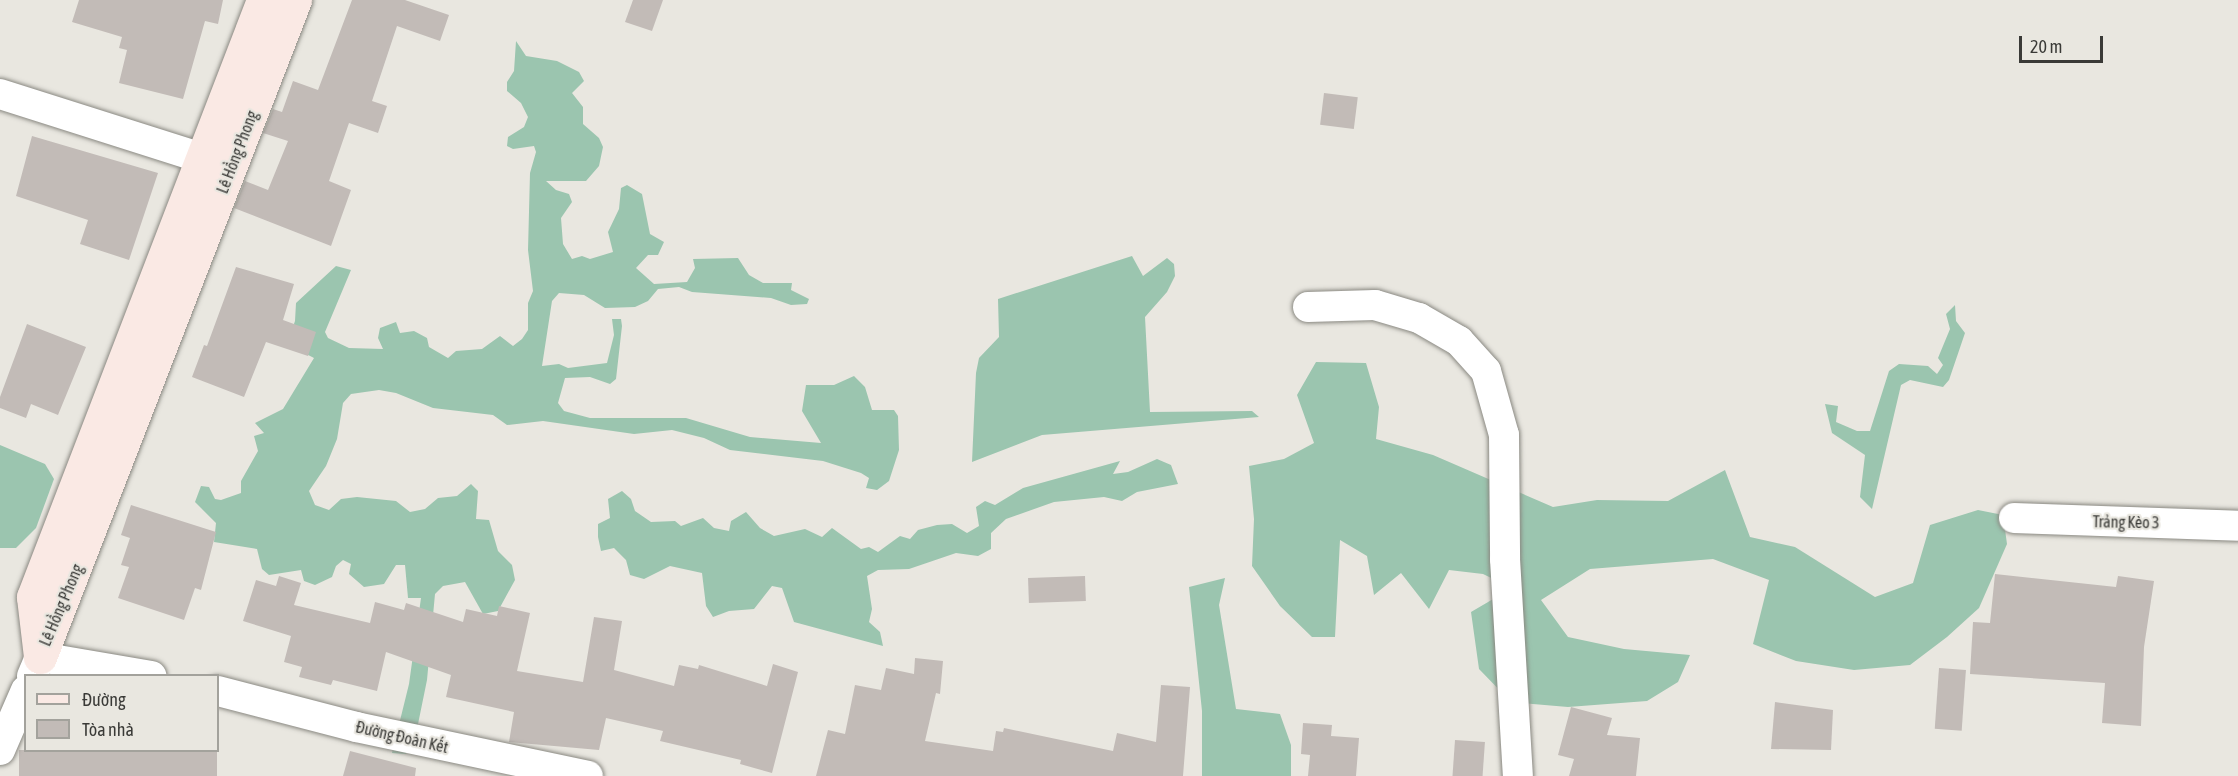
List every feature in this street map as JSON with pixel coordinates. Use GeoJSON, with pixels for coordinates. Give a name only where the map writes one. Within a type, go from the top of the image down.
{"type":"FeatureCollection","features":[{"type":"Feature","properties":{"kind":"street","name":"Lê Hồng Phong"},"geometry":{"type":"LineString","coordinates":[[36,666],[33,597],[263,0]]}},
{"type":"Feature","properties":{"kind":"street","name":"Lê Hồng Phong"},"geometry":{"type":"LineString","coordinates":[[36,666],[295,0]]}},
{"type":"Feature","properties":{"kind":"street"},"geometry":{"type":"LineString","coordinates":[[0,94],[202,158]]}},
{"type":"Feature","properties":{"kind":"street"},"geometry":{"type":"LineString","coordinates":[[1308,307],[1376,305],[1409,314],[1453,336],[1486,371],[1504,435],[1505,559],[1518,776]]}},
{"type":"Feature","properties":{"kind":"street","name":"Trảng Kèo 3"},"geometry":{"type":"LineString","coordinates":[[2014,519],[2238,526]]}},
{"type":"Feature","properties":{"kind":"street"},"geometry":{"type":"LineString","coordinates":[[36,666],[138,674]]}},
{"type":"Feature","properties":{"kind":"street","name":"Đường Đoàn Kết"},"geometry":{"type":"LineString","coordinates":[[219,691],[378,732],[588,776]]}},
{"type":"Feature","properties":{"kind":"street"},"geometry":{"type":"LineString","coordinates":[[0,750],[24,695]]}},
{"type":"Feature","properties":{"kind":"green space"},"geometry":{"type":"Polygon","coordinates":[[[516,41],[526,56],[557,61],[579,72],[584,81],[572,93],[583,107],[583,124],[599,138],[603,147],[599,166],[586,181],[546,181],[556,190],[569,194],[572,202],[561,218],[563,244],[572,259],[582,256],[590,259],[613,252],[608,232],[619,209],[621,188],[627,185],[642,194],[650,234],[664,242],[658,255],[648,255],[636,268],[654,284],[687,282],[695,268],[693,259],[738,258],[749,275],[763,283],[792,283],[791,290],[809,299],[807,304],[791,305],[771,298],[692,292],[679,287],[658,289],[648,301],[635,307],[605,308],[584,295],[559,293],[552,301],[542,366],[559,364],[568,368],[607,363],[614,335],[612,319],[621,319],[622,326],[616,379],[610,384],[590,377],[565,378],[558,403],[564,411],[590,418],[686,418],[750,437],[821,443],[802,411],[806,385],[834,385],[854,376],[865,387],[872,410],[894,410],[898,416],[899,450],[889,481],[877,490],[866,488],[869,478],[861,473],[823,461],[730,450],[704,438],[672,430],[634,434],[543,421],[507,425],[493,415],[433,408],[396,393],[379,390],[351,394],[343,403],[337,439],[326,466],[309,491],[315,505],[329,510],[341,499],[357,497],[396,501],[410,512],[425,509],[438,498],[457,496],[471,484],[478,491],[476,519],[489,520],[498,551],[512,565],[515,580],[498,611],[483,614],[465,582],[443,586],[435,594],[427,680],[417,729],[406,754],[392,753],[409,684],[421,598],[408,598],[405,565],[396,565],[384,584],[364,587],[349,574],[351,564],[343,560],[336,566],[332,577],[315,585],[304,581],[301,570],[269,575],[262,569],[257,549],[214,542],[216,523],[195,502],[201,486],[209,487],[215,499],[221,500],[241,493],[241,481],[258,451],[254,436],[264,433],[255,423],[283,409],[314,358],[287,344],[295,321],[296,303],[336,266],[351,270],[325,332],[328,338],[349,348],[383,349],[378,338],[380,328],[396,322],[400,333],[414,331],[427,338],[429,347],[448,358],[456,351],[482,349],[500,336],[513,346],[522,339],[528,330],[528,303],[533,291],[528,250],[530,173],[536,152],[534,146],[513,149],[507,146],[508,137],[524,127],[528,117],[521,103],[507,91],[507,82],[514,71],[516,41]]]}},
{"type":"Feature","properties":{"kind":"green space"},"geometry":{"type":"Polygon","coordinates":[[[1132,256],[1143,276],[1167,258],[1174,264],[1175,276],[1167,292],[1145,317],[1150,412],[1252,411],[1259,417],[1042,435],[972,462],[976,373],[979,358],[999,337],[998,299],[1132,256]]]}},
{"type":"Feature","properties":{"kind":"green space"},"geometry":{"type":"Polygon","coordinates":[[[1955,305],[1956,321],[1965,333],[1949,380],[1943,387],[1910,380],[1901,385],[1872,509],[1860,497],[1865,455],[1832,433],[1825,404],[1838,406],[1836,422],[1857,431],[1870,431],[1889,371],[1899,364],[1928,366],[1937,374],[1943,365],[1938,358],[1950,329],[1946,314],[1955,305]]]}},
{"type":"Feature","properties":{"kind":"green space"},"geometry":{"type":"Polygon","coordinates":[[[1316,362],[1366,363],[1379,407],[1376,439],[1433,455],[1553,507],[1597,500],[1668,501],[1725,470],[1750,537],[1795,547],[1875,597],[1913,583],[1930,525],[1978,510],[2003,515],[2007,544],[1979,608],[1947,637],[1910,665],[1854,670],[1796,661],[1753,644],[1769,580],[1713,559],[1590,569],[1541,600],[1568,637],[1624,649],[1690,655],[1678,682],[1647,701],[1568,707],[1511,702],[1479,669],[1471,612],[1512,588],[1483,574],[1449,570],[1429,609],[1401,573],[1374,595],[1367,556],[1340,540],[1335,637],[1312,637],[1280,606],[1252,566],[1254,519],[1249,466],[1284,459],[1314,443],[1297,395],[1316,362]]]}},
{"type":"Feature","properties":{"kind":"green space"},"geometry":{"type":"Polygon","coordinates":[[[0,445],[45,464],[54,479],[36,528],[16,548],[0,548],[0,445]]]}},
{"type":"Feature","properties":{"kind":"green space"},"geometry":{"type":"Polygon","coordinates":[[[1157,459],[1171,465],[1178,484],[1137,492],[1122,501],[1104,497],[1054,502],[1006,519],[991,533],[991,549],[978,556],[956,553],[909,569],[878,570],[867,576],[872,609],[869,622],[880,632],[883,646],[794,622],[782,588],[772,586],[754,609],[729,611],[713,617],[706,606],[702,573],[670,566],[644,579],[630,575],[626,560],[614,548],[601,551],[598,537],[598,524],[610,518],[608,499],[622,491],[631,499],[635,511],[651,522],[675,521],[681,526],[703,518],[714,528],[729,531],[731,521],[746,512],[760,528],[774,536],[805,529],[822,537],[832,528],[861,549],[869,547],[878,552],[900,536],[910,539],[918,530],[937,525],[952,524],[967,533],[979,526],[976,507],[985,501],[995,505],[1023,488],[1120,461],[1113,474],[1128,472],[1157,459]]]}},
{"type":"Feature","properties":{"kind":"green space"},"geometry":{"type":"Polygon","coordinates":[[[1225,578],[1219,605],[1236,709],[1280,714],[1291,745],[1291,776],[1202,776],[1202,711],[1189,587],[1225,578]]]}},
{"type":"Feature","properties":{"kind":"building"},"geometry":{"type":"Polygon","coordinates":[[[79,0],[223,0],[218,24],[205,21],[183,99],[119,83],[127,50],[119,48],[122,37],[72,22],[79,0]]]}},
{"type":"Feature","properties":{"kind":"building"},"geometry":{"type":"Polygon","coordinates":[[[352,0],[405,0],[449,15],[440,41],[397,26],[372,101],[387,106],[378,133],[349,123],[329,181],[351,190],[331,246],[234,208],[245,181],[268,190],[288,141],[263,133],[273,109],[282,112],[293,81],[318,90],[352,0]]]}},
{"type":"Feature","properties":{"kind":"building"},"geometry":{"type":"Polygon","coordinates":[[[633,0],[663,0],[652,31],[625,22],[633,0]]]}},
{"type":"Feature","properties":{"kind":"building"},"geometry":{"type":"Polygon","coordinates":[[[1324,93],[1358,97],[1354,129],[1320,125],[1324,93]]]}},
{"type":"Feature","properties":{"kind":"building"},"geometry":{"type":"Polygon","coordinates":[[[32,136],[158,173],[129,260],[80,244],[88,220],[16,196],[32,136]]]}},
{"type":"Feature","properties":{"kind":"building"},"geometry":{"type":"Polygon","coordinates":[[[236,267],[294,284],[283,320],[316,332],[308,356],[266,342],[244,397],[192,377],[204,345],[207,346],[236,267]]]}},
{"type":"Feature","properties":{"kind":"building"},"geometry":{"type":"Polygon","coordinates":[[[27,324],[86,347],[58,415],[31,404],[26,418],[0,408],[0,397],[27,324]]]}},
{"type":"Feature","properties":{"kind":"building"},"geometry":{"type":"Polygon","coordinates":[[[131,505],[216,532],[201,590],[195,588],[184,620],[118,598],[129,567],[121,565],[130,538],[121,535],[131,505]]]}},
{"type":"Feature","properties":{"kind":"building"},"geometry":{"type":"Polygon","coordinates":[[[1995,574],[2116,587],[2118,576],[2154,581],[2144,647],[2141,726],[2102,723],[2105,683],[1970,674],[1973,622],[1990,623],[1995,574]]]}},
{"type":"Feature","properties":{"kind":"building"},"geometry":{"type":"Polygon","coordinates":[[[279,576],[301,583],[294,605],[370,623],[375,602],[404,610],[406,603],[463,622],[466,609],[497,616],[499,606],[530,613],[517,671],[583,682],[594,617],[622,621],[614,670],[674,686],[679,665],[698,669],[699,665],[767,686],[773,664],[798,672],[772,773],[740,764],[741,760],[660,741],[663,731],[606,718],[599,750],[509,742],[514,712],[446,697],[451,675],[386,652],[377,691],[333,680],[331,685],[299,677],[302,667],[284,662],[291,636],[243,621],[256,580],[276,586],[279,576]]]}},
{"type":"Feature","properties":{"kind":"building"},"geometry":{"type":"Polygon","coordinates":[[[1085,576],[1086,601],[1029,603],[1028,578],[1085,576]]]}},
{"type":"Feature","properties":{"kind":"building"},"geometry":{"type":"Polygon","coordinates":[[[915,658],[943,661],[940,694],[936,693],[925,741],[993,751],[996,731],[1003,732],[1004,728],[1113,751],[1117,733],[1156,742],[1161,685],[1190,687],[1183,776],[816,776],[828,730],[845,734],[855,685],[881,690],[886,668],[914,674],[915,658]]]}},
{"type":"Feature","properties":{"kind":"building"},"geometry":{"type":"Polygon","coordinates":[[[1939,668],[1966,670],[1962,731],[1935,729],[1939,668]]]}},
{"type":"Feature","properties":{"kind":"building"},"geometry":{"type":"Polygon","coordinates":[[[1775,702],[1833,710],[1831,750],[1771,749],[1775,702]]]}},
{"type":"Feature","properties":{"kind":"building"},"geometry":{"type":"Polygon","coordinates":[[[1571,707],[1612,718],[1607,735],[1640,738],[1636,776],[1569,776],[1574,759],[1558,755],[1571,707]]]}},
{"type":"Feature","properties":{"kind":"building"},"geometry":{"type":"Polygon","coordinates":[[[1303,723],[1332,725],[1331,736],[1359,738],[1356,776],[1308,776],[1310,755],[1301,754],[1303,723]]]}},
{"type":"Feature","properties":{"kind":"building"},"geometry":{"type":"Polygon","coordinates":[[[1455,740],[1485,742],[1483,776],[1452,776],[1455,740]]]}},
{"type":"Feature","properties":{"kind":"building"},"geometry":{"type":"Polygon","coordinates":[[[19,750],[24,750],[24,752],[217,752],[217,776],[19,776],[19,750]]]}},
{"type":"Feature","properties":{"kind":"building"},"geometry":{"type":"Polygon","coordinates":[[[350,751],[416,768],[415,776],[343,776],[350,751]]]}}]}
